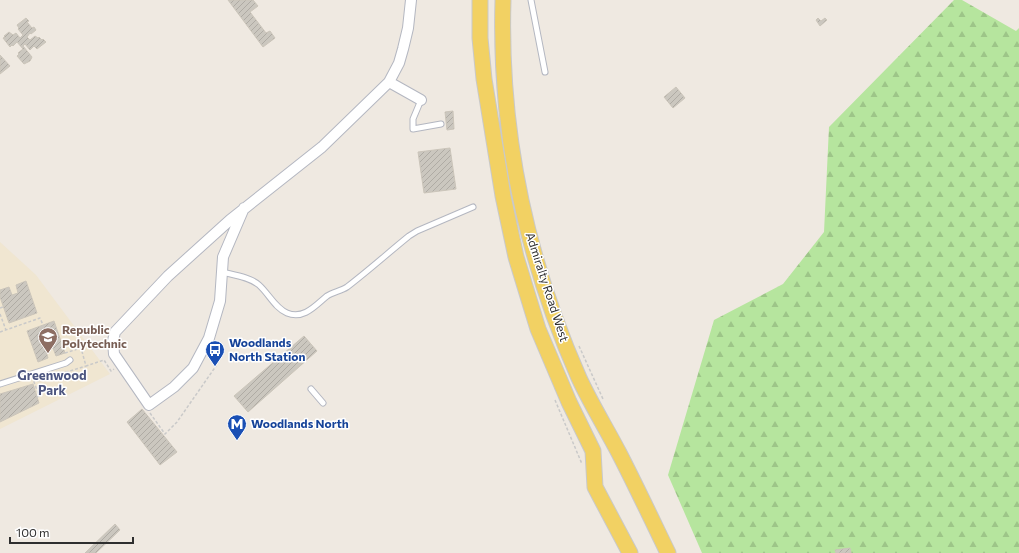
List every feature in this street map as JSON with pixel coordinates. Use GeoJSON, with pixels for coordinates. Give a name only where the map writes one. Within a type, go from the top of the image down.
{"type":"FeatureCollection","features":[{"type":"Feature","properties":{"kind":"main road","name":"Admiralty Road West"},"geometry":{"type":"LineString","coordinates":[[480,0],[480,38],[484,79],[502,196],[516,257],[538,329],[566,396],[593,451],[595,487],[630,553]]}},
{"type":"Feature","properties":{"kind":"main road","name":"Admiralty Road West"},"geometry":{"type":"LineString","coordinates":[[503,0],[502,39],[505,100],[509,135],[517,185],[539,271],[550,304],[580,380],[619,454],[668,553]]}},
{"type":"Feature","properties":{"kind":"street"},"geometry":{"type":"LineString","coordinates":[[244,208],[223,257],[220,301],[209,338],[193,368],[174,387],[149,405],[114,354],[113,341],[116,332],[168,276],[244,208],[322,147],[389,82],[399,63],[403,50],[408,28],[411,0]]}},
{"type":"Feature","properties":{"kind":"street"},"geometry":{"type":"LineString","coordinates":[[389,82],[421,100]]}},
{"type":"Feature","properties":{"kind":"lane"},"geometry":{"type":"LineString","coordinates":[[531,0],[545,72]]}},
{"type":"Feature","properties":{"kind":"lane"},"geometry":{"type":"LineString","coordinates":[[421,100],[413,119],[413,129],[441,124]]}},
{"type":"Feature","properties":{"kind":"lane"},"geometry":{"type":"LineString","coordinates":[[222,272],[255,282],[276,306],[288,313],[297,314],[306,312],[328,295],[345,288],[408,236],[473,207]]}},
{"type":"Feature","properties":{"kind":"lane"},"geometry":{"type":"LineString","coordinates":[[0,384],[66,363],[70,360]]}},
{"type":"Feature","properties":{"kind":"lane"},"geometry":{"type":"LineString","coordinates":[[310,389],[323,403]]}},
{"type":"Feature","properties":{"kind":"path"},"geometry":{"type":"LineString","coordinates":[[0,314],[6,330]]}},
{"type":"Feature","properties":{"kind":"path"},"geometry":{"type":"LineString","coordinates":[[0,332],[40,318],[43,325]]}},
{"type":"Feature","properties":{"kind":"path"},"geometry":{"type":"LineString","coordinates":[[579,345],[604,399]]}},
{"type":"Feature","properties":{"kind":"path"},"geometry":{"type":"LineString","coordinates":[[37,397],[39,396],[34,382],[86,366]]}},
{"type":"Feature","properties":{"kind":"shaded area","name":"Republic Polytechnic"},"geometry":{"type":"Polygon","coordinates":[[[0,242],[36,275],[110,374],[0,429],[0,242]]]}},
{"type":"Feature","properties":{"kind":"green space"},"geometry":{"type":"Polygon","coordinates":[[[954,0],[962,0],[1016,31],[1019,28],[1019,553],[702,553],[668,475],[714,320],[783,284],[824,232],[829,127],[954,0]]]}},
{"type":"Feature","properties":{"kind":"building"},"geometry":{"type":"Polygon","coordinates":[[[228,0],[253,0],[258,6],[250,12],[266,33],[270,31],[275,38],[263,47],[228,0]]]}},
{"type":"Feature","properties":{"kind":"building"},"geometry":{"type":"Polygon","coordinates":[[[26,18],[29,21],[27,22],[32,28],[34,27],[36,30],[31,34],[30,33],[27,37],[30,40],[35,36],[38,38],[39,37],[46,42],[37,49],[34,46],[30,50],[25,44],[23,46],[32,57],[30,61],[24,64],[17,56],[23,49],[17,42],[10,47],[3,38],[9,32],[13,35],[16,33],[20,38],[23,35],[18,29],[19,28],[17,25],[26,18]]]}},
{"type":"Feature","properties":{"kind":"building"},"geometry":{"type":"Polygon","coordinates":[[[818,18],[821,21],[825,18],[827,20],[820,26],[816,20],[818,18]]]}},
{"type":"Feature","properties":{"kind":"building"},"geometry":{"type":"Polygon","coordinates":[[[0,55],[10,66],[0,74],[0,55]]]}},
{"type":"Feature","properties":{"kind":"building"},"geometry":{"type":"Polygon","coordinates":[[[676,87],[685,98],[673,108],[664,97],[676,87]]]}},
{"type":"Feature","properties":{"kind":"building"},"geometry":{"type":"Polygon","coordinates":[[[453,111],[454,129],[447,130],[445,112],[453,111]]]}},
{"type":"Feature","properties":{"kind":"building"},"geometry":{"type":"Polygon","coordinates":[[[450,148],[456,189],[424,193],[418,152],[450,148]]]}},
{"type":"Feature","properties":{"kind":"building"},"geometry":{"type":"Polygon","coordinates":[[[26,281],[37,313],[9,323],[0,297],[0,290],[9,287],[12,295],[18,293],[16,285],[26,281]]]}},
{"type":"Feature","properties":{"kind":"building"},"geometry":{"type":"Polygon","coordinates":[[[54,321],[65,353],[56,356],[53,348],[46,351],[48,358],[38,362],[27,331],[54,321]]]}},
{"type":"Feature","properties":{"kind":"building"},"geometry":{"type":"Polygon","coordinates":[[[304,336],[317,351],[248,412],[234,396],[304,336]]]}},
{"type":"Feature","properties":{"kind":"building"},"geometry":{"type":"Polygon","coordinates":[[[33,384],[39,403],[0,422],[0,394],[33,384]]]}},
{"type":"Feature","properties":{"kind":"building"},"geometry":{"type":"Polygon","coordinates":[[[142,409],[177,452],[160,465],[127,422],[142,409]]]}},
{"type":"Feature","properties":{"kind":"building"},"geometry":{"type":"Polygon","coordinates":[[[115,524],[120,530],[96,553],[85,553],[115,524]]]}},
{"type":"Feature","properties":{"kind":"building"},"geometry":{"type":"Polygon","coordinates":[[[850,548],[851,553],[836,553],[835,550],[850,548]]]}},
{"type":"Feature","properties":{"kind":"place","name":"Republic Polytechnic"},"geometry":{"type":"Point","coordinates":[48,354]}},
{"type":"Feature","properties":{"kind":"place","name":"Woodlands North Station"},"geometry":{"type":"Point","coordinates":[215,367]}},
{"type":"Feature","properties":{"kind":"place","name":"Woodlands North"},"geometry":{"type":"Point","coordinates":[237,441]}},
{"type":"Feature","properties":{"kind":"district","name":"Greenwood Park"},"geometry":{"type":"Point","coordinates":[52,382]}}]}
